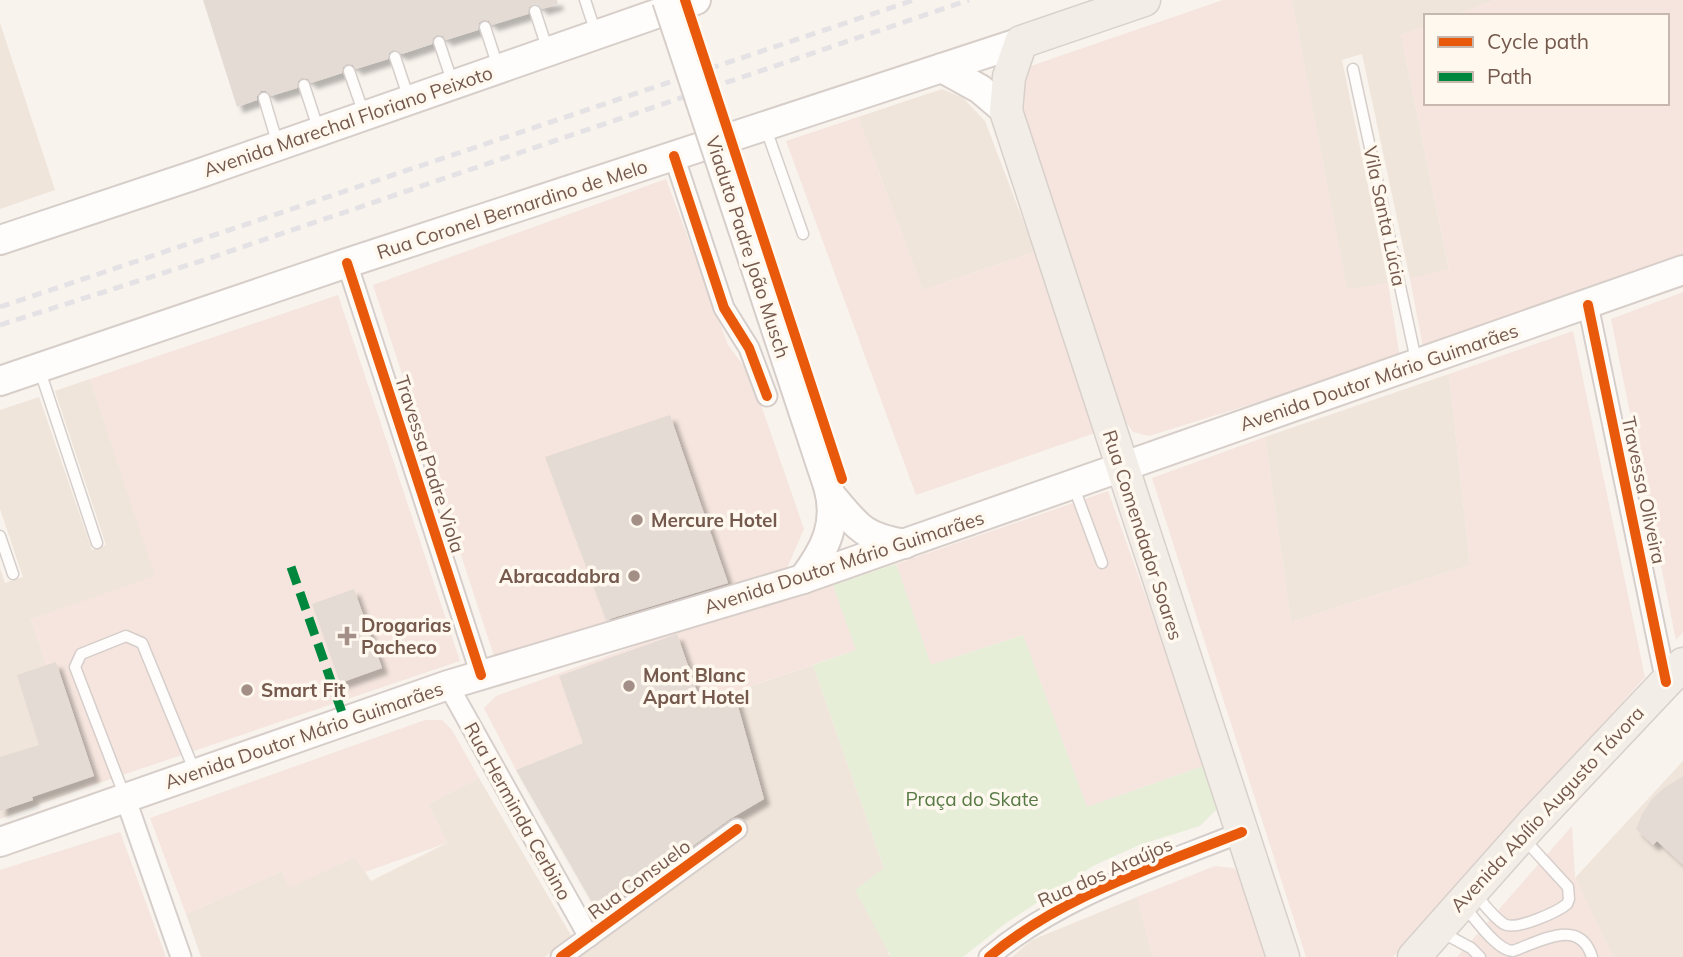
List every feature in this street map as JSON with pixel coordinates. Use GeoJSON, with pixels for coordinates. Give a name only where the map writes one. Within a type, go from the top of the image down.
{"type":"FeatureCollection","features":[{"type":"Feature","properties":{"kind":"main road","name":"Viaduto Padre João Musch"},"geometry":{"type":"LineString","coordinates":[[667,0],[829,490],[831,529],[825,547],[803,579]]}},
{"type":"Feature","properties":{"kind":"main road","name":"Avenida Marechal Floriano Peixoto"},"geometry":{"type":"LineString","coordinates":[[0,240],[597,35],[640,9],[696,0]]}},
{"type":"Feature","properties":{"kind":"main road","name":"Rua Coronel Bernardino de Melo"},"geometry":{"type":"LineString","coordinates":[[0,381],[347,263],[1021,43],[1144,0]]}},
{"type":"Feature","properties":{"kind":"main road","name":"Rua Comendador Soares"},"geometry":{"type":"LineString","coordinates":[[1021,43],[1009,77],[1006,111],[1283,957]]}},
{"type":"Feature","properties":{"kind":"main road"},"geometry":{"type":"LineString","coordinates":[[942,68],[980,89],[1006,111]]}},
{"type":"Feature","properties":{"kind":"main road","name":"Avenida Doutor Mário Guimarães"},"geometry":{"type":"LineString","coordinates":[[0,842],[448,685],[803,579],[1683,270]]}},
{"type":"Feature","properties":{"kind":"main road","name":"Viaduto Padre João Musch"},"geometry":{"type":"LineString","coordinates":[[829,490],[854,523],[866,533],[886,541],[905,544]]}},
{"type":"Feature","properties":{"kind":"main road","name":"Avenida Abílio Augusto Távora"},"geometry":{"type":"LineString","coordinates":[[1422,949],[1466,897],[1674,673]]}},
{"type":"Feature","properties":{"kind":"street"},"geometry":{"type":"LineString","coordinates":[[674,156],[724,308],[749,348],[767,396]]}},
{"type":"Feature","properties":{"kind":"street","name":"Travessa Padre Viola"},"geometry":{"type":"LineString","coordinates":[[347,263],[481,675]]}},
{"type":"Feature","properties":{"kind":"street","name":"Travessa Oliveira"},"geometry":{"type":"LineString","coordinates":[[1588,304],[1674,673]]}},
{"type":"Feature","properties":{"kind":"street","name":"Rua Herminda Cerbino"},"geometry":{"type":"LineString","coordinates":[[448,685],[589,937]]}},
{"type":"Feature","properties":{"kind":"street"},"geometry":{"type":"LineString","coordinates":[[125,797],[181,957]]}},
{"type":"Feature","properties":{"kind":"street","name":"Rua Consuelo"},"geometry":{"type":"LineString","coordinates":[[561,957],[737,829]]}},
{"type":"Feature","properties":{"kind":"street","name":"Rua dos Araújos"},"geometry":{"type":"LineString","coordinates":[[989,957],[1035,922],[1065,906],[1241,831]]}},
{"type":"Feature","properties":{"kind":"lane"},"geometry":{"type":"LineString","coordinates":[[585,0],[597,35]]}},
{"type":"Feature","properties":{"kind":"lane"},"geometry":{"type":"LineString","coordinates":[[535,11],[549,52]]}},
{"type":"Feature","properties":{"kind":"lane"},"geometry":{"type":"LineString","coordinates":[[485,27],[499,69]]}},
{"type":"Feature","properties":{"kind":"lane"},"geometry":{"type":"LineString","coordinates":[[439,42],[453,85]]}},
{"type":"Feature","properties":{"kind":"lane"},"geometry":{"type":"LineString","coordinates":[[394,57],[409,100]]}},
{"type":"Feature","properties":{"kind":"lane","name":"Vila Santa Lúcia"},"geometry":{"type":"LineString","coordinates":[[1353,69],[1417,363]]}},
{"type":"Feature","properties":{"kind":"lane"},"geometry":{"type":"LineString","coordinates":[[349,71],[364,116]]}},
{"type":"Feature","properties":{"kind":"lane"},"geometry":{"type":"LineString","coordinates":[[304,85],[320,131]]}},
{"type":"Feature","properties":{"kind":"lane"},"geometry":{"type":"LineString","coordinates":[[264,98],[279,146]]}},
{"type":"Feature","properties":{"kind":"lane"},"geometry":{"type":"LineString","coordinates":[[765,126],[803,234]]}},
{"type":"Feature","properties":{"kind":"lane"},"geometry":{"type":"LineString","coordinates":[[39,368],[97,543]]}},
{"type":"Feature","properties":{"kind":"lane"},"geometry":{"type":"LineString","coordinates":[[1072,484],[1102,563]]}},
{"type":"Feature","properties":{"kind":"lane"},"geometry":{"type":"LineString","coordinates":[[0,536],[13,575]]}},
{"type":"Feature","properties":{"kind":"lane"},"geometry":{"type":"LineString","coordinates":[[125,797],[75,667],[81,654],[126,636],[142,643],[195,772]]}},
{"type":"Feature","properties":{"kind":"lane"},"geometry":{"type":"LineString","coordinates":[[1466,897],[1509,926],[1525,923],[1567,904],[1568,887],[1522,836]]}},
{"type":"Feature","properties":{"kind":"lane"},"geometry":{"type":"LineString","coordinates":[[1466,897],[1493,940],[1507,951],[1564,934],[1577,936],[1586,942],[1592,957]]}},
{"type":"Feature","properties":{"kind":"lane"},"geometry":{"type":"LineString","coordinates":[[1422,949],[1471,948],[1480,957]]}},
{"type":"Feature","properties":{"kind":"shaded area"},"geometry":{"type":"Polygon","coordinates":[[[1223,0],[1292,0],[1347,289],[1388,283],[1400,358],[1149,436],[1133,432],[1124,419],[1021,102],[1019,70],[1223,0]]]}},
{"type":"Feature","properties":{"kind":"shaded area"},"geometry":{"type":"Polygon","coordinates":[[[1292,0],[1495,0],[1457,14],[1424,14],[1424,27],[1401,35],[1449,270],[1410,279],[1362,54],[1342,60],[1388,283],[1347,290],[1292,0]]]}},
{"type":"Feature","properties":{"kind":"shaded area"},"geometry":{"type":"Polygon","coordinates":[[[1495,0],[1683,0],[1683,254],[1423,347],[1410,279],[1449,269],[1401,35],[1424,27],[1424,105],[1669,105],[1669,14],[1457,14],[1495,0]]]}},
{"type":"Feature","properties":{"kind":"shaded area"},"geometry":{"type":"Polygon","coordinates":[[[0,23],[55,190],[0,209],[0,23]]]}},
{"type":"Feature","properties":{"kind":"shaded area"},"geometry":{"type":"Polygon","coordinates":[[[942,89],[963,98],[985,121],[1035,252],[923,290],[858,117],[942,89]]]}},
{"type":"Feature","properties":{"kind":"shaded area"},"geometry":{"type":"Polygon","coordinates":[[[858,117],[923,290],[1035,252],[1095,433],[916,495],[786,141],[858,117]]]}},
{"type":"Feature","properties":{"kind":"shaded area"},"geometry":{"type":"Polygon","coordinates":[[[666,179],[728,345],[751,376],[804,529],[787,568],[494,656],[373,285],[666,179]]]}},
{"type":"Feature","properties":{"kind":"shaded area"},"geometry":{"type":"Polygon","coordinates":[[[1683,292],[1683,632],[1676,640],[1611,319],[1683,292]]]}},
{"type":"Feature","properties":{"kind":"shaded area"},"geometry":{"type":"Polygon","coordinates":[[[338,295],[460,661],[87,787],[31,619],[155,576],[90,379],[338,295]]]}},
{"type":"Feature","properties":{"kind":"shaded area"},"geometry":{"type":"Polygon","coordinates":[[[1573,331],[1645,677],[1393,957],[1306,957],[1152,478],[1265,437],[1291,622],[1470,565],[1449,374],[1573,331]]]}},
{"type":"Feature","properties":{"kind":"shaded area"},"geometry":{"type":"Polygon","coordinates":[[[1449,374],[1470,565],[1291,622],[1265,437],[1449,374]]]}},
{"type":"Feature","properties":{"kind":"shaded area"},"geometry":{"type":"Polygon","coordinates":[[[90,379],[156,577],[31,619],[87,787],[0,819],[0,568],[5,583],[23,577],[0,509],[0,410],[39,397],[92,550],[106,545],[55,391],[90,379]]]}},
{"type":"Feature","properties":{"kind":"shaded area"},"geometry":{"type":"Polygon","coordinates":[[[1108,491],[1206,765],[1087,807],[1023,635],[931,665],[896,564],[1108,491]]]}},
{"type":"Feature","properties":{"kind":"shaded area"},"geometry":{"type":"Polygon","coordinates":[[[833,585],[856,650],[569,748],[516,770],[484,708],[496,696],[688,627],[833,585]]]}},
{"type":"Feature","properties":{"kind":"shaded area"},"geometry":{"type":"Polygon","coordinates":[[[813,665],[884,868],[888,953],[891,957],[580,957],[748,834],[734,817],[600,917],[516,770],[569,748],[813,665]]]}},
{"type":"Feature","properties":{"kind":"shaded area"},"geometry":{"type":"Polygon","coordinates":[[[425,720],[442,720],[452,730],[479,778],[428,804],[447,843],[365,872],[355,857],[289,888],[282,871],[186,914],[150,818],[425,720]]]}},
{"type":"Feature","properties":{"kind":"shaded area"},"geometry":{"type":"Polygon","coordinates":[[[1683,761],[1683,957],[1613,957],[1575,878],[1683,761]]]}},
{"type":"Feature","properties":{"kind":"shaded area"},"geometry":{"type":"Polygon","coordinates":[[[479,778],[572,937],[545,957],[201,957],[186,914],[282,871],[289,887],[355,857],[371,881],[447,843],[428,804],[479,778]]]}},
{"type":"Feature","properties":{"kind":"shaded area"},"geometry":{"type":"Polygon","coordinates":[[[1572,826],[1575,878],[1613,957],[1457,957],[1572,826]]]}},
{"type":"Feature","properties":{"kind":"shaded area"},"geometry":{"type":"Polygon","coordinates":[[[120,832],[166,957],[0,957],[0,870],[120,832]]]}},
{"type":"Feature","properties":{"kind":"shaded area"},"geometry":{"type":"Polygon","coordinates":[[[1215,866],[1233,868],[1241,874],[1269,957],[1153,957],[1137,897],[1215,866]]]}},
{"type":"Feature","properties":{"kind":"shaded area"},"geometry":{"type":"Polygon","coordinates":[[[1137,897],[1153,957],[1012,957],[1032,940],[1137,897]]]}},
{"type":"Feature","properties":{"kind":"green space","name":"Praça do Skate"},"geometry":{"type":"Polygon","coordinates":[[[896,564],[931,665],[1023,635],[1087,807],[1206,765],[1218,799],[1217,809],[1200,826],[1139,845],[1093,866],[1006,923],[963,957],[891,957],[855,890],[884,868],[813,665],[856,650],[833,585],[896,564]]]}},
{"type":"Feature","properties":{"kind":"building"},"geometry":{"type":"Polygon","coordinates":[[[203,0],[557,0],[558,4],[542,9],[533,4],[529,7],[528,14],[492,25],[483,20],[479,23],[478,30],[446,40],[437,35],[432,44],[402,54],[393,50],[388,59],[356,69],[347,64],[342,73],[311,83],[302,78],[298,81],[297,88],[271,96],[266,91],[261,91],[257,100],[237,107],[203,0]]]}},
{"type":"Feature","properties":{"kind":"building","name":"Mercure Hotel"},"geometry":{"type":"Polygon","coordinates":[[[670,415],[728,583],[606,620],[545,457],[670,415]]]}},
{"type":"Feature","properties":{"kind":"building","name":"Drogarias Pacheco"},"geometry":{"type":"Polygon","coordinates":[[[354,589],[382,668],[340,683],[312,604],[354,589]]]}},
{"type":"Feature","properties":{"kind":"building"},"geometry":{"type":"Polygon","coordinates":[[[677,634],[701,703],[734,692],[764,799],[730,819],[599,914],[516,770],[583,743],[559,676],[677,634]]]}},
{"type":"Feature","properties":{"kind":"building"},"geometry":{"type":"Polygon","coordinates":[[[56,662],[94,776],[0,811],[0,757],[39,745],[17,675],[56,662]]]}},
{"type":"Feature","properties":{"kind":"building"},"geometry":{"type":"Polygon","coordinates":[[[1683,776],[1683,865],[1657,841],[1653,845],[1636,829],[1652,799],[1683,776]]]}},
{"type":"Feature","properties":{"kind":"railway"},"geometry":{"type":"LineString","coordinates":[[0,307],[914,0]]}},
{"type":"Feature","properties":{"kind":"railway"},"geometry":{"type":"LineString","coordinates":[[0,325],[204,260],[969,0]]}},
{"type":"Feature","properties":{"kind":"marked path"},"geometry":{"type":"LineString","coordinates":[[291,567],[345,721]]}},
{"type":"Feature","properties":{"kind":"cycle path"},"geometry":{"type":"LineString","coordinates":[[685,0],[842,479]]}},
{"type":"Feature","properties":{"kind":"cycle path"},"geometry":{"type":"LineString","coordinates":[[674,156],[724,308],[749,348],[767,396]]}},
{"type":"Feature","properties":{"kind":"cycle path"},"geometry":{"type":"LineString","coordinates":[[347,263],[481,675]]}},
{"type":"Feature","properties":{"kind":"cycle path"},"geometry":{"type":"LineString","coordinates":[[1588,305],[1666,682]]}},
{"type":"Feature","properties":{"kind":"cycle path"},"geometry":{"type":"LineString","coordinates":[[561,957],[737,829]]}},
{"type":"Feature","properties":{"kind":"cycle path"},"geometry":{"type":"LineString","coordinates":[[989,957],[1017,936],[1078,900],[1242,832]]}},
{"type":"Feature","properties":{"kind":"place","name":"Mercure Hotel"},"geometry":{"type":"Point","coordinates":[637,520]}},
{"type":"Feature","properties":{"kind":"place","name":"Abracadabra"},"geometry":{"type":"Point","coordinates":[634,576]}},
{"type":"Feature","properties":{"kind":"place","name":"Drogarias Pacheco"},"geometry":{"type":"Point","coordinates":[347,636]}},
{"type":"Feature","properties":{"kind":"place","name":"Mont Blanc Apart Hotel"},"geometry":{"type":"Point","coordinates":[629,686]}},
{"type":"Feature","properties":{"kind":"place","name":"Smart Fit"},"geometry":{"type":"Point","coordinates":[247,690]}}]}
